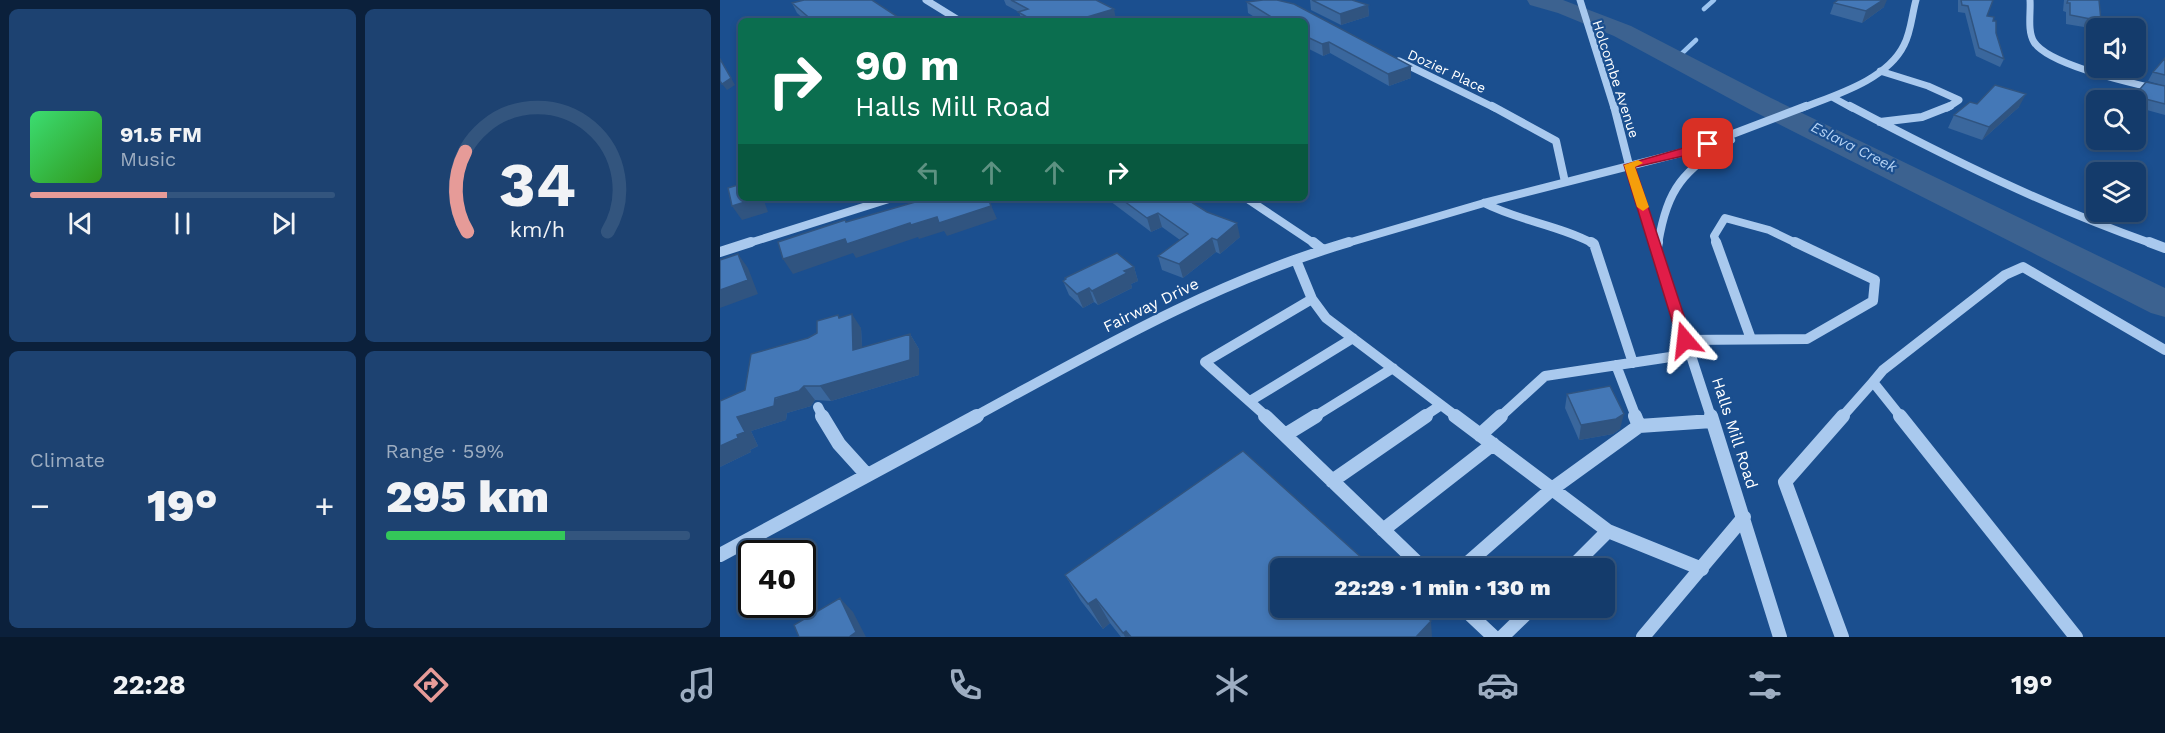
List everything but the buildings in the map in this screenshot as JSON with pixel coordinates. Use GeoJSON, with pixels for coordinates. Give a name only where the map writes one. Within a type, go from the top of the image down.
{"type":"FeatureCollection","features":[{"type":"Feature","properties":{"kind":"street"},"geometry":{"type":"LineString","coordinates":[[926,0],[955,18]]}},
{"type":"Feature","properties":{"kind":"street","name":"Holcombe Avenue"},"geometry":{"type":"LineString","coordinates":[[1580,0],[1623,136],[1629,165]]}},
{"type":"Feature","properties":{"kind":"street"},"geometry":{"type":"LineString","coordinates":[[1629,165],[1688,151],[1857,87],[1880,71],[1904,46],[1916,0]]}},
{"type":"Feature","properties":{"kind":"street"},"geometry":{"type":"LineString","coordinates":[[2030,0],[2032,33],[2035,44],[2042,51],[2089,70],[2165,91]]}},
{"type":"Feature","properties":{"kind":"street","name":"Dozier Place"},"geometry":{"type":"LineString","coordinates":[[1388,56],[1490,105],[1556,141],[1565,182]]}},
{"type":"Feature","properties":{"kind":"street"},"geometry":{"type":"LineString","coordinates":[[1880,71],[1928,86],[1959,100],[1936,114],[1912,120],[1880,122]]}},
{"type":"Feature","properties":{"kind":"street"},"geometry":{"type":"LineString","coordinates":[[1832,97],[2107,229],[2165,248]]}},
{"type":"Feature","properties":{"kind":"street"},"geometry":{"type":"LineString","coordinates":[[1657,248],[1668,201],[1681,179],[1696,164],[1747,129]]}},
{"type":"Feature","properties":{"kind":"street","name":"Fairway Drive"},"geometry":{"type":"LineString","coordinates":[[720,555],[1111,343],[1202,297],[1323,250],[1484,203],[1629,165]]}},
{"type":"Feature","properties":{"kind":"street","name":"Halls Mill Road"},"geometry":{"type":"LineString","coordinates":[[1629,165],[1744,517],[1780,637]]}},
{"type":"Feature","properties":{"kind":"street"},"geometry":{"type":"LineString","coordinates":[[720,252],[882,201]]}},
{"type":"Feature","properties":{"kind":"street"},"geometry":{"type":"LineString","coordinates":[[1251,201],[1299,231],[1323,250]]}},
{"type":"Feature","properties":{"kind":"street"},"geometry":{"type":"LineString","coordinates":[[1484,203],[1505,214],[1577,235],[1594,244],[1633,363]]}},
{"type":"Feature","properties":{"kind":"street"},"geometry":{"type":"LineString","coordinates":[[1685,340],[1807,339],[1873,301],[1875,280],[1769,230],[1725,218],[1714,236],[1751,339]]}},
{"type":"Feature","properties":{"kind":"street"},"geometry":{"type":"LineString","coordinates":[[1296,260],[1312,299],[1326,318],[1353,339],[1608,531],[1702,569]]}},
{"type":"Feature","properties":{"kind":"street"},"geometry":{"type":"LineString","coordinates":[[1842,637],[1785,482],[1883,370],[2005,275],[2023,267],[2165,350]]}},
{"type":"Feature","properties":{"kind":"street"},"geometry":{"type":"LineString","coordinates":[[1312,299],[1205,362],[1250,401],[1412,558]]}},
{"type":"Feature","properties":{"kind":"street"},"geometry":{"type":"LineString","coordinates":[[1250,401],[1353,339]]}},
{"type":"Feature","properties":{"kind":"street"},"geometry":{"type":"LineString","coordinates":[[1480,435],[1545,376],[1690,354]]}},
{"type":"Feature","properties":{"kind":"street"},"geometry":{"type":"LineString","coordinates":[[1616,365],[1639,426]]}},
{"type":"Feature","properties":{"kind":"street"},"geometry":{"type":"LineString","coordinates":[[1285,435],[1393,368]]}},
{"type":"Feature","properties":{"kind":"street"},"geometry":{"type":"LineString","coordinates":[[1873,382],[2076,637]]}},
{"type":"Feature","properties":{"kind":"street"},"geometry":{"type":"LineString","coordinates":[[1332,481],[1441,405]]}},
{"type":"Feature","properties":{"kind":"street"},"geometry":{"type":"LineString","coordinates":[[818,407],[831,435],[867,476]]}},
{"type":"Feature","properties":{"kind":"street"},"geometry":{"type":"LineString","coordinates":[[1473,558],[1552,489],[1639,426],[1712,421]]}},
{"type":"Feature","properties":{"kind":"street"},"geometry":{"type":"LineString","coordinates":[[1383,530],[1493,444]]}},
{"type":"Feature","properties":{"kind":"street"},"geometry":{"type":"LineString","coordinates":[[1644,637],[1744,517]]}},
{"type":"Feature","properties":{"kind":"street"},"geometry":{"type":"LineString","coordinates":[[1581,558],[1608,531]]}},
{"type":"Feature","properties":{"kind":"street"},"geometry":{"type":"LineString","coordinates":[[1474,618],[1494,637]]}},
{"type":"Feature","properties":{"kind":"street"},"geometry":{"type":"LineString","coordinates":[[1502,637],[1522,618]]}},
{"type":"Feature","properties":{"kind":"waterway","name":"Eslava Creek"},"geometry":{"type":"LineString","coordinates":[[1538,0],[1594,18],[1623,31],[1761,104],[2165,304]]}},
{"type":"Feature","properties":{"kind":"waterway"},"geometry":{"type":"LineString","coordinates":[[1704,9],[1714,0]]}},
{"type":"Feature","properties":{"kind":"waterway"},"geometry":{"type":"LineString","coordinates":[[1676,59],[1696,40]]}},
{"type":"Feature","properties":{"kind":"slow traffic"},"geometry":{"type":"LineString","coordinates":[[1638,163],[1629,165],[1643,207]]}},
{"type":"Feature","properties":{"kind":"route"},"geometry":{"type":"LineString","coordinates":[[1685,340],[1629,165],[1708,144]]}}]}
